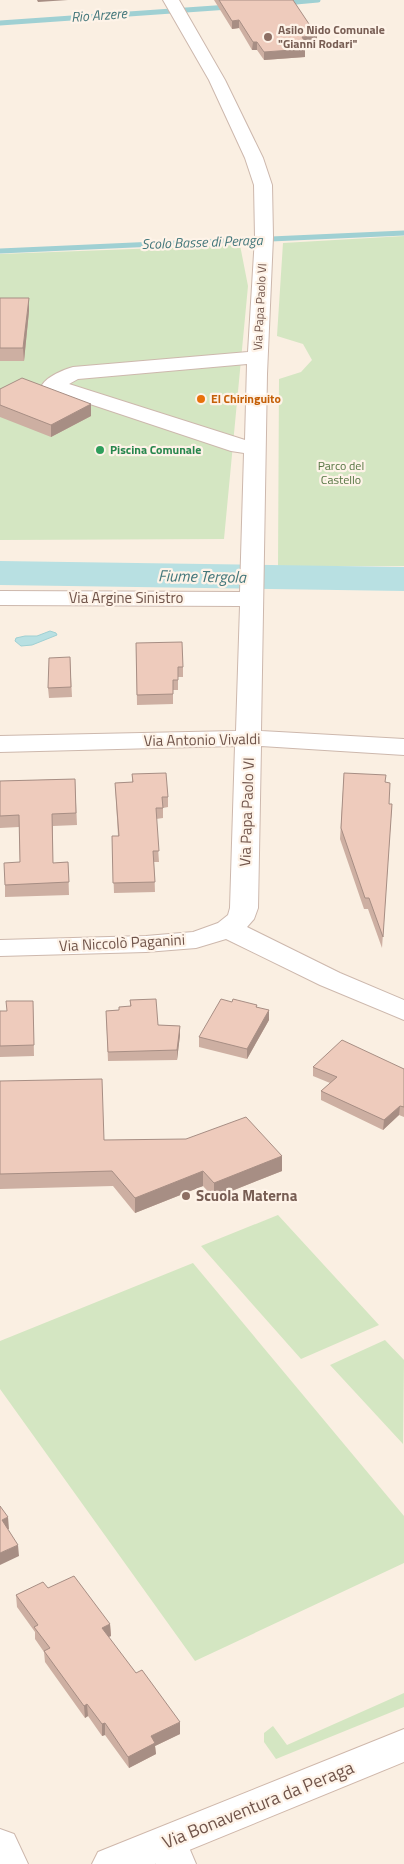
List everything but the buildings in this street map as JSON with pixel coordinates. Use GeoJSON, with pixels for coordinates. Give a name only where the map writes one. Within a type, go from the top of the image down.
{"type":"FeatureCollection","features":[{"type":"Feature","properties":{"kind":"street","name":"Via Papa Paolo VI"},"geometry":{"type":"LineString","coordinates":[[175,7],[217,80],[254,158],[264,185],[264,240],[255,448],[254,558],[244,908],[240,919],[228,929]]}},
{"type":"Feature","properties":{"kind":"street"},"geometry":{"type":"LineString","coordinates":[[255,448],[239,446],[52,385],[74,373],[258,358]]}},
{"type":"Feature","properties":{"kind":"street","name":"Via Argine Sinistro"},"geometry":{"type":"LineString","coordinates":[[0,598],[253,594]]}},
{"type":"Feature","properties":{"kind":"street","name":"Via Antonio Vivaldi"},"geometry":{"type":"LineString","coordinates":[[0,744],[249,738],[404,747]]}},
{"type":"Feature","properties":{"kind":"street"},"geometry":{"type":"LineString","coordinates":[[228,929],[330,979],[404,1011]]}},
{"type":"Feature","properties":{"kind":"street","name":"Via Niccolò Paganini"},"geometry":{"type":"LineString","coordinates":[[0,948],[173,943],[196,940],[228,929]]}},
{"type":"Feature","properties":{"kind":"street","name":"Via Bonaventura da Peraga"},"geometry":{"type":"LineString","coordinates":[[112,1864],[172,1853],[280,1795],[404,1745]]}},
{"type":"Feature","properties":{"kind":"street"},"geometry":{"type":"LineString","coordinates":[[0,1846],[8,1864]]}},
{"type":"Feature","properties":{"kind":"green space","name":"Parco del Castello"},"geometry":{"type":"Polygon","coordinates":[[[404,236],[404,566],[278,566],[279,379],[301,372],[312,360],[303,344],[277,336],[283,243],[404,236]]]}},
{"type":"Feature","properties":{"kind":"green space"},"geometry":{"type":"Polygon","coordinates":[[[240,245],[248,286],[224,539],[0,540],[0,254],[240,245]]]}},
{"type":"Feature","properties":{"kind":"green space"},"geometry":{"type":"Polygon","coordinates":[[[278,1215],[379,1325],[301,1359],[201,1246],[278,1215]]]}},
{"type":"Feature","properties":{"kind":"green space"},"geometry":{"type":"Polygon","coordinates":[[[193,1263],[404,1516],[404,1563],[195,1661],[0,1389],[0,1341],[193,1263]]]}},
{"type":"Feature","properties":{"kind":"green space"},"geometry":{"type":"Polygon","coordinates":[[[385,1340],[404,1360],[403,1444],[330,1365],[385,1340]]]}},
{"type":"Feature","properties":{"kind":"green space"},"geometry":{"type":"Polygon","coordinates":[[[404,1693],[404,1707],[276,1759],[264,1742],[264,1733],[273,1726],[287,1745],[404,1693]]]}},
{"type":"Feature","properties":{"kind":"water"},"geometry":{"type":"Polygon","coordinates":[[[50,631],[57,635],[32,645],[21,646],[15,641],[16,638],[37,636],[50,631]]]}},
{"type":"Feature","properties":{"kind":"waterway","name":"Rio Arzere"},"geometry":{"type":"LineString","coordinates":[[285,3],[318,0]]}},
{"type":"Feature","properties":{"kind":"waterway","name":"Rio Arzere"},"geometry":{"type":"LineString","coordinates":[[0,23],[229,7]]}},
{"type":"Feature","properties":{"kind":"waterway","name":"Scolo Basse di Peraga"},"geometry":{"type":"LineString","coordinates":[[0,251],[404,233]]}},
{"type":"Feature","properties":{"kind":"waterway","name":"Fiume Tergola"},"geometry":{"type":"LineString","coordinates":[[0,573],[404,579]]}},
{"type":"Feature","properties":{"kind":"place","name":"Asilo Nido Comunale \"Gianni Rodari\""},"geometry":{"type":"Point","coordinates":[268,37]}},
{"type":"Feature","properties":{"kind":"place","name":"El Chiringuito"},"geometry":{"type":"Point","coordinates":[201,399]}},
{"type":"Feature","properties":{"kind":"place","name":"Piscina Comunale"},"geometry":{"type":"Point","coordinates":[100,450]}},
{"type":"Feature","properties":{"kind":"place","name":"Scuola Materna"},"geometry":{"type":"Point","coordinates":[186,1196]}}]}
